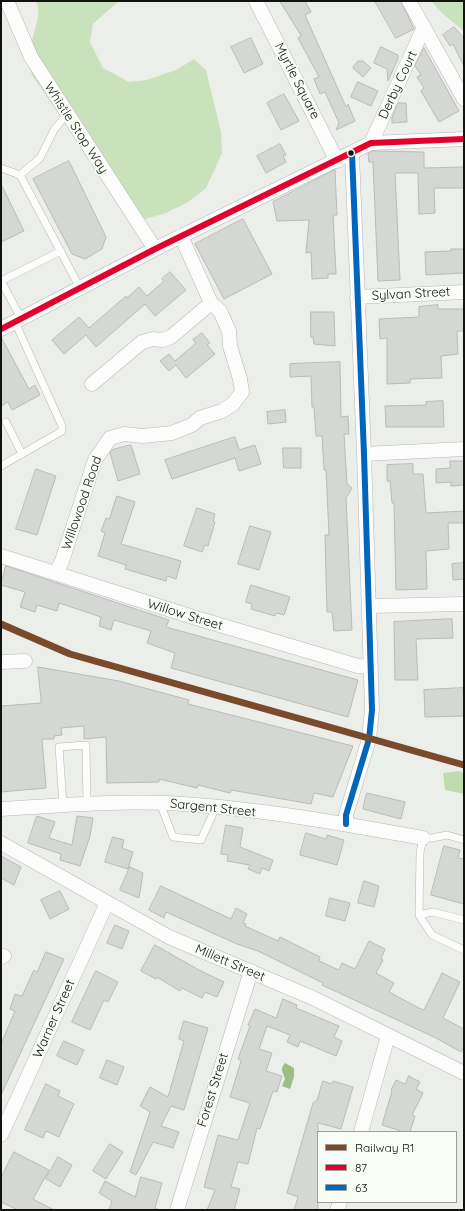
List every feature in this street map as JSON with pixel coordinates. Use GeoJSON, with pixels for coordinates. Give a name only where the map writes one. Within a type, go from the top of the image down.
{"type":"FeatureCollection","features":[{"type":"Feature","properties":{"kind":"street","name":"Whistle Stop Way"},"geometry":{"type":"LineString","coordinates":[[7,1],[31,57],[154,249]]}},
{"type":"Feature","properties":{"kind":"street","name":"Myrtle Square"},"geometry":{"type":"LineString","coordinates":[[256,1],[337,161]]}},
{"type":"Feature","properties":{"kind":"street"},"geometry":{"type":"LineString","coordinates":[[409,1],[464,100]]}},
{"type":"Feature","properties":{"kind":"street","name":"Derby Court"},"geometry":{"type":"LineString","coordinates":[[371,143],[424,27]]}},
{"type":"Feature","properties":{"kind":"street"},"geometry":{"type":"LineString","coordinates":[[1,329],[154,249],[337,161],[371,143],[464,139]]}},
{"type":"Feature","properties":{"kind":"street"},"geometry":{"type":"LineString","coordinates":[[346,824],[346,814],[369,739],[372,710],[352,153]]}},
{"type":"Feature","properties":{"kind":"street","name":"Willowood Road"},"geometry":{"type":"LineString","coordinates":[[56,573],[62,561],[95,460],[110,438],[124,434],[143,436],[172,433],[192,424],[200,418],[222,411],[233,404],[242,392],[240,379],[230,346],[229,331],[220,311],[211,303],[181,236]]}},
{"type":"Feature","properties":{"kind":"street","name":"Sylvan Street"},"geometry":{"type":"LineString","coordinates":[[357,297],[464,292]]}},
{"type":"Feature","properties":{"kind":"street"},"geometry":{"type":"LineString","coordinates":[[92,384],[142,342],[153,339],[162,340],[171,338],[211,303]]}},
{"type":"Feature","properties":{"kind":"street"},"geometry":{"type":"LineString","coordinates":[[364,454],[464,449]]}},
{"type":"Feature","properties":{"kind":"street","name":"Willow Street"},"geometry":{"type":"LineString","coordinates":[[1,556],[196,618],[358,666],[371,667]]}},
{"type":"Feature","properties":{"kind":"street"},"geometry":{"type":"LineString","coordinates":[[369,606],[464,604]]}},
{"type":"Feature","properties":{"kind":"street"},"geometry":{"type":"LineString","coordinates":[[1,662],[25,661]]}},
{"type":"Feature","properties":{"kind":"street","name":"Sargent Street"},"geometry":{"type":"LineString","coordinates":[[1,809],[87,803],[160,803],[216,807],[346,824],[423,838]]}},
{"type":"Feature","properties":{"kind":"street","name":"Millett Street"},"geometry":{"type":"LineString","coordinates":[[1,843],[169,937],[313,998],[464,1073]]}},
{"type":"Feature","properties":{"kind":"street","name":"Warner Street"},"geometry":{"type":"LineString","coordinates":[[1,1136],[107,903]]}},
{"type":"Feature","properties":{"kind":"street","name":"Forest Street"},"geometry":{"type":"LineString","coordinates":[[177,1210],[251,972]]}},
{"type":"Feature","properties":{"kind":"street"},"geometry":{"type":"LineString","coordinates":[[361,1131],[388,1036]]}},
{"type":"Feature","properties":{"kind":"lane"},"geometry":{"type":"LineString","coordinates":[[20,175],[40,158],[54,130],[67,114]]}},
{"type":"Feature","properties":{"kind":"lane"},"geometry":{"type":"LineString","coordinates":[[1,168],[20,175],[80,288]]}},
{"type":"Feature","properties":{"kind":"lane"},"geometry":{"type":"LineString","coordinates":[[1,466],[59,435],[62,431],[62,426],[1,281],[60,251]]}},
{"type":"Feature","properties":{"kind":"lane"},"geometry":{"type":"LineString","coordinates":[[6,422],[22,454]]}},
{"type":"Feature","properties":{"kind":"lane"},"geometry":{"type":"LineString","coordinates":[[63,805],[59,747],[86,745],[87,803]]}},
{"type":"Feature","properties":{"kind":"lane"},"geometry":{"type":"LineString","coordinates":[[160,803],[173,837],[201,840],[216,807]]}},
{"type":"Feature","properties":{"kind":"lane"},"geometry":{"type":"LineString","coordinates":[[464,840],[447,835],[423,838],[420,853],[419,915],[432,935],[464,950]]}},
{"type":"Feature","properties":{"kind":"lane"},"geometry":{"type":"LineString","coordinates":[[419,915],[433,912],[464,920]]}},
{"type":"Feature","properties":{"kind":"shaded area"},"geometry":{"type":"Polygon","coordinates":[[[36,1],[119,1],[93,24],[90,42],[103,68],[129,82],[147,80],[176,70],[194,59],[206,70],[221,132],[222,153],[206,188],[188,202],[166,213],[145,219],[128,212],[99,159],[69,128],[32,75],[28,61],[38,18],[38,7],[36,1]]]}},
{"type":"Feature","properties":{"kind":"shaded area"},"geometry":{"type":"Polygon","coordinates":[[[431,1],[464,1],[464,31],[443,14],[431,1]]]}},
{"type":"Feature","properties":{"kind":"shaded area"},"geometry":{"type":"Polygon","coordinates":[[[459,771],[464,773],[464,794],[445,790],[443,773],[459,771]]]}},
{"type":"Feature","properties":{"kind":"shaded area"},"geometry":{"type":"Polygon","coordinates":[[[285,1063],[294,1068],[294,1077],[290,1089],[282,1086],[285,1079],[282,1069],[285,1063]]]}},
{"type":"Feature","properties":{"kind":"building"},"geometry":{"type":"Polygon","coordinates":[[[280,1],[305,1],[311,12],[305,15],[346,107],[348,104],[355,121],[336,130],[339,123],[325,92],[320,94],[314,79],[319,77],[298,38],[301,36],[280,1]]]}},
{"type":"Feature","properties":{"kind":"building"},"geometry":{"type":"Polygon","coordinates":[[[375,1],[401,1],[414,29],[396,38],[375,1]]]}},
{"type":"Feature","properties":{"kind":"building"},"geometry":{"type":"Polygon","coordinates":[[[454,27],[464,38],[464,66],[453,44],[450,46],[443,35],[454,27]]]}},
{"type":"Feature","properties":{"kind":"building"},"geometry":{"type":"Polygon","coordinates":[[[251,38],[263,64],[244,73],[231,47],[251,38]]]}},
{"type":"Feature","properties":{"kind":"building"},"geometry":{"type":"Polygon","coordinates":[[[381,47],[398,55],[398,59],[388,81],[387,69],[374,63],[381,47]]]}},
{"type":"Feature","properties":{"kind":"building"},"geometry":{"type":"Polygon","coordinates":[[[424,48],[459,111],[439,122],[421,91],[424,88],[417,77],[421,75],[415,66],[424,48]]]}},
{"type":"Feature","properties":{"kind":"building"},"geometry":{"type":"Polygon","coordinates":[[[358,61],[363,61],[371,68],[363,77],[353,68],[358,61]]]}},
{"type":"Feature","properties":{"kind":"building"},"geometry":{"type":"Polygon","coordinates":[[[358,82],[378,91],[371,106],[351,97],[358,82]]]}},
{"type":"Feature","properties":{"kind":"building"},"geometry":{"type":"Polygon","coordinates":[[[284,94],[299,121],[281,130],[267,103],[284,94]]]}},
{"type":"Feature","properties":{"kind":"building"},"geometry":{"type":"Polygon","coordinates":[[[398,103],[406,103],[407,122],[392,123],[392,118],[398,103]]]}},
{"type":"Feature","properties":{"kind":"building"},"geometry":{"type":"Polygon","coordinates":[[[280,144],[286,155],[283,156],[286,162],[266,173],[257,156],[280,144]]]}},
{"type":"Feature","properties":{"kind":"building"},"geometry":{"type":"Polygon","coordinates":[[[373,151],[424,152],[424,168],[464,167],[464,188],[434,188],[435,213],[419,214],[418,173],[395,173],[400,280],[378,281],[373,162],[369,162],[368,154],[373,151]]]}},
{"type":"Feature","properties":{"kind":"building"},"geometry":{"type":"Polygon","coordinates":[[[69,161],[106,237],[102,249],[85,259],[72,254],[33,179],[69,161]]]}},
{"type":"Feature","properties":{"kind":"building"},"geometry":{"type":"Polygon","coordinates":[[[335,170],[337,215],[333,215],[336,274],[328,274],[328,278],[312,279],[311,252],[306,253],[309,220],[277,221],[273,202],[335,170]]]}},
{"type":"Feature","properties":{"kind":"building"},"geometry":{"type":"Polygon","coordinates":[[[1,184],[24,231],[1,242],[1,184]]]}},
{"type":"Feature","properties":{"kind":"building"},"geometry":{"type":"Polygon","coordinates":[[[243,219],[272,274],[224,299],[195,244],[243,219]]]}},
{"type":"Feature","properties":{"kind":"building"},"geometry":{"type":"Polygon","coordinates":[[[451,249],[464,249],[464,273],[426,275],[425,252],[451,251],[451,249]]]}},
{"type":"Feature","properties":{"kind":"building"},"geometry":{"type":"Polygon","coordinates":[[[170,272],[186,290],[155,316],[145,304],[96,347],[86,335],[64,354],[52,340],[79,317],[89,328],[126,296],[127,298],[139,287],[147,296],[164,281],[162,279],[170,272]]]}},
{"type":"Feature","properties":{"kind":"building"},"geometry":{"type":"Polygon","coordinates":[[[438,305],[438,309],[464,309],[464,331],[457,331],[458,354],[441,356],[442,378],[410,379],[410,383],[387,384],[387,338],[380,339],[379,319],[419,317],[419,307],[438,305]]]}},
{"type":"Feature","properties":{"kind":"building"},"geometry":{"type":"Polygon","coordinates":[[[311,312],[334,312],[335,346],[314,344],[313,337],[311,337],[311,312]]]}},
{"type":"Feature","properties":{"kind":"building"},"geometry":{"type":"Polygon","coordinates":[[[202,333],[210,343],[207,345],[215,354],[186,378],[176,365],[169,371],[160,361],[169,354],[175,361],[196,343],[193,340],[202,333]]]}},
{"type":"Feature","properties":{"kind":"building"},"geometry":{"type":"Polygon","coordinates":[[[1,337],[29,389],[35,385],[40,395],[12,410],[8,402],[1,406],[1,337]]]}},
{"type":"Feature","properties":{"kind":"building"},"geometry":{"type":"Polygon","coordinates":[[[340,362],[341,417],[348,416],[349,434],[344,434],[347,484],[352,488],[346,498],[352,630],[334,631],[332,612],[327,612],[325,535],[329,535],[326,470],[324,470],[322,436],[316,436],[314,407],[312,407],[311,376],[290,377],[290,364],[340,362]]]}},
{"type":"Feature","properties":{"kind":"building"},"geometry":{"type":"Polygon","coordinates":[[[443,401],[444,427],[386,427],[385,406],[426,405],[426,402],[443,401]]]}},
{"type":"Feature","properties":{"kind":"building"},"geometry":{"type":"Polygon","coordinates":[[[285,410],[286,422],[268,424],[267,412],[285,410]]]}},
{"type":"Feature","properties":{"kind":"building"},"geometry":{"type":"Polygon","coordinates":[[[235,437],[239,450],[255,445],[261,464],[239,471],[235,458],[172,479],[165,460],[235,437]]]}},
{"type":"Feature","properties":{"kind":"building"},"geometry":{"type":"Polygon","coordinates":[[[131,445],[140,474],[118,481],[110,453],[112,450],[131,445]]]}},
{"type":"Feature","properties":{"kind":"building"},"geometry":{"type":"Polygon","coordinates":[[[283,448],[301,448],[301,468],[284,468],[283,448]]]}},
{"type":"Feature","properties":{"kind":"building"},"geometry":{"type":"Polygon","coordinates":[[[450,461],[464,461],[464,485],[451,486],[451,482],[436,483],[436,469],[450,468],[450,461]]]}},
{"type":"Feature","properties":{"kind":"building"},"geometry":{"type":"Polygon","coordinates":[[[413,464],[413,474],[423,474],[426,513],[464,511],[464,523],[448,523],[449,549],[426,551],[427,589],[396,590],[394,503],[392,503],[390,481],[387,481],[387,465],[413,464]]]}},
{"type":"Feature","properties":{"kind":"building"},"geometry":{"type":"Polygon","coordinates":[[[36,469],[56,476],[37,535],[16,529],[36,469]]]}},
{"type":"Feature","properties":{"kind":"building"},"geometry":{"type":"Polygon","coordinates":[[[117,496],[135,502],[121,544],[181,561],[176,579],[167,576],[166,581],[125,569],[126,565],[98,556],[105,533],[101,531],[106,518],[109,519],[117,496]]]}},
{"type":"Feature","properties":{"kind":"building"},"geometry":{"type":"Polygon","coordinates":[[[197,508],[215,514],[213,521],[215,522],[208,546],[205,545],[202,552],[184,546],[197,508]]]}},
{"type":"Feature","properties":{"kind":"building"},"geometry":{"type":"Polygon","coordinates":[[[250,526],[271,532],[259,570],[238,564],[250,526]]]}},
{"type":"Feature","properties":{"kind":"building"},"geometry":{"type":"Polygon","coordinates":[[[464,563],[464,579],[453,580],[452,564],[464,563]]]}},
{"type":"Feature","properties":{"kind":"building"},"geometry":{"type":"Polygon","coordinates":[[[6,566],[169,620],[166,627],[358,680],[348,717],[171,668],[175,653],[147,643],[151,631],[114,620],[111,630],[99,626],[101,617],[59,603],[57,611],[37,605],[35,612],[20,607],[25,592],[1,585],[6,566]]]}},
{"type":"Feature","properties":{"kind":"building"},"geometry":{"type":"Polygon","coordinates":[[[251,585],[290,597],[284,615],[276,613],[275,616],[251,609],[252,604],[246,602],[251,585]]]}},
{"type":"Feature","properties":{"kind":"building"},"geometry":{"type":"Polygon","coordinates":[[[452,619],[453,638],[416,639],[418,680],[395,680],[394,622],[452,619]]]}},
{"type":"Feature","properties":{"kind":"building"},"geometry":{"type":"Polygon","coordinates":[[[38,667],[119,681],[189,700],[188,704],[353,746],[333,797],[314,793],[311,804],[231,790],[230,793],[198,785],[197,788],[159,779],[159,782],[107,783],[106,737],[84,739],[84,726],[61,728],[62,735],[54,736],[54,739],[42,739],[46,788],[1,792],[1,706],[41,703],[38,667]]]}},
{"type":"Feature","properties":{"kind":"building"},"geometry":{"type":"Polygon","coordinates":[[[463,688],[464,716],[425,717],[424,690],[463,688]]]}},
{"type":"Feature","properties":{"kind":"building"},"geometry":{"type":"Polygon","coordinates":[[[367,793],[405,802],[401,819],[363,809],[367,793]]]}},
{"type":"Feature","properties":{"kind":"building"},"geometry":{"type":"Polygon","coordinates":[[[37,816],[55,822],[49,838],[72,845],[77,816],[93,818],[90,836],[80,866],[60,860],[61,854],[28,843],[37,816]]]}},
{"type":"Feature","properties":{"kind":"building"},"geometry":{"type":"Polygon","coordinates":[[[226,825],[243,828],[240,847],[273,860],[269,871],[262,868],[260,874],[248,869],[250,865],[227,861],[228,855],[221,854],[226,825]]]}},
{"type":"Feature","properties":{"kind":"building"},"geometry":{"type":"Polygon","coordinates":[[[306,833],[326,839],[327,835],[344,840],[337,865],[300,855],[306,833]]]}},
{"type":"Feature","properties":{"kind":"building"},"geometry":{"type":"Polygon","coordinates":[[[113,837],[124,840],[122,848],[133,852],[128,869],[105,862],[113,837]]]}},
{"type":"Feature","properties":{"kind":"building"},"geometry":{"type":"Polygon","coordinates":[[[444,846],[460,850],[458,858],[464,859],[464,904],[431,895],[444,846]]]}},
{"type":"Feature","properties":{"kind":"building"},"geometry":{"type":"Polygon","coordinates":[[[1,856],[21,867],[14,885],[1,878],[1,856]]]}},
{"type":"Feature","properties":{"kind":"building"},"geometry":{"type":"Polygon","coordinates":[[[130,867],[143,873],[139,898],[120,890],[130,867]]]}},
{"type":"Feature","properties":{"kind":"building"},"geometry":{"type":"Polygon","coordinates":[[[364,881],[379,886],[374,907],[358,903],[364,881]]]}},
{"type":"Feature","properties":{"kind":"building"},"geometry":{"type":"Polygon","coordinates":[[[161,886],[231,919],[236,908],[247,914],[243,923],[246,924],[245,926],[278,941],[280,937],[320,957],[319,961],[339,970],[342,963],[355,969],[369,941],[385,949],[381,959],[383,960],[376,973],[394,983],[389,992],[424,1010],[442,973],[460,982],[443,1018],[464,1029],[464,1046],[461,1052],[436,1038],[322,985],[323,983],[258,951],[237,944],[166,912],[164,918],[149,910],[161,886]]]}},
{"type":"Feature","properties":{"kind":"building"},"geometry":{"type":"Polygon","coordinates":[[[60,891],[69,909],[50,919],[41,900],[60,891]]]}},
{"type":"Feature","properties":{"kind":"building"},"geometry":{"type":"Polygon","coordinates":[[[330,898],[350,903],[345,921],[326,916],[330,898]]]}},
{"type":"Feature","properties":{"kind":"building"},"geometry":{"type":"Polygon","coordinates":[[[115,925],[129,931],[122,949],[107,943],[115,925]]]}},
{"type":"Feature","properties":{"kind":"building"},"geometry":{"type":"Polygon","coordinates":[[[155,945],[199,970],[224,982],[217,997],[205,992],[202,998],[182,988],[180,991],[157,977],[156,979],[141,971],[155,945]]]}},
{"type":"Feature","properties":{"kind":"building"},"geometry":{"type":"Polygon","coordinates":[[[46,952],[64,959],[1,1095],[1,1044],[15,1011],[10,1009],[15,994],[22,996],[34,970],[37,972],[46,952]]]}},
{"type":"Feature","properties":{"kind":"building"},"geometry":{"type":"Polygon","coordinates":[[[96,971],[118,982],[108,1002],[104,1000],[90,1030],[72,1022],[96,971]]]}},
{"type":"Feature","properties":{"kind":"building"},"geometry":{"type":"Polygon","coordinates":[[[283,999],[297,1005],[296,1008],[339,1026],[334,1037],[342,1041],[336,1056],[300,1041],[298,1047],[287,1042],[290,1035],[267,1026],[259,1049],[272,1053],[266,1071],[282,1076],[277,1092],[273,1091],[260,1129],[257,1128],[248,1164],[238,1162],[231,1187],[240,1189],[234,1210],[207,1210],[215,1190],[204,1187],[218,1135],[238,1140],[250,1103],[230,1097],[241,1061],[238,1059],[250,1026],[248,1025],[255,1009],[276,1018],[283,999]]]}},
{"type":"Feature","properties":{"kind":"building"},"geometry":{"type":"Polygon","coordinates":[[[184,1021],[208,1028],[184,1110],[171,1106],[161,1126],[179,1132],[173,1148],[153,1142],[136,1175],[130,1172],[150,1112],[140,1106],[150,1087],[168,1097],[184,1041],[179,1039],[184,1021]]]}},
{"type":"Feature","properties":{"kind":"building"},"geometry":{"type":"Polygon","coordinates":[[[64,1041],[84,1050],[77,1065],[57,1056],[64,1041]]]}},
{"type":"Feature","properties":{"kind":"building"},"geometry":{"type":"Polygon","coordinates":[[[107,1060],[124,1067],[117,1085],[100,1078],[107,1060]]]}},
{"type":"Feature","properties":{"kind":"building"},"geometry":{"type":"Polygon","coordinates":[[[409,1076],[420,1082],[416,1089],[423,1093],[412,1115],[415,1116],[410,1131],[401,1131],[382,1125],[392,1091],[391,1090],[396,1080],[405,1084],[409,1076]]]}},
{"type":"Feature","properties":{"kind":"building"},"geometry":{"type":"Polygon","coordinates":[[[323,1081],[332,1084],[333,1081],[353,1087],[341,1129],[318,1123],[318,1210],[294,1210],[298,1197],[287,1193],[313,1103],[317,1100],[323,1081]]]}},
{"type":"Feature","properties":{"kind":"building"},"geometry":{"type":"Polygon","coordinates":[[[46,1084],[60,1091],[58,1096],[74,1104],[59,1137],[46,1131],[43,1138],[25,1130],[46,1084]]]}},
{"type":"Feature","properties":{"kind":"building"},"geometry":{"type":"Polygon","coordinates":[[[110,1144],[123,1152],[106,1179],[93,1171],[110,1144]]]}},
{"type":"Feature","properties":{"kind":"building"},"geometry":{"type":"Polygon","coordinates":[[[14,1152],[49,1170],[33,1199],[54,1210],[18,1210],[1,1202],[1,1178],[14,1152]]]}},
{"type":"Feature","properties":{"kind":"building"},"geometry":{"type":"Polygon","coordinates":[[[58,1157],[72,1165],[60,1187],[46,1179],[58,1157]]]}},
{"type":"Feature","properties":{"kind":"building"},"geometry":{"type":"Polygon","coordinates":[[[141,1177],[162,1183],[155,1208],[159,1210],[109,1210],[112,1201],[99,1193],[105,1181],[135,1197],[141,1177]]]}},
{"type":"Feature","properties":{"kind":"rail line","name":"R1"},"geometry":{"type":"LineString","coordinates":[[1,624],[70,654],[464,765]]}},
{"type":"Feature","properties":{"kind":"transit line","name":"87"},"geometry":{"type":"LineString","coordinates":[[1,329],[155,249],[371,143],[464,139]]}},
{"type":"Feature","properties":{"kind":"transit line","name":"63"},"geometry":{"type":"LineString","coordinates":[[346,824],[346,815],[369,739],[372,710],[352,153]]}}]}
